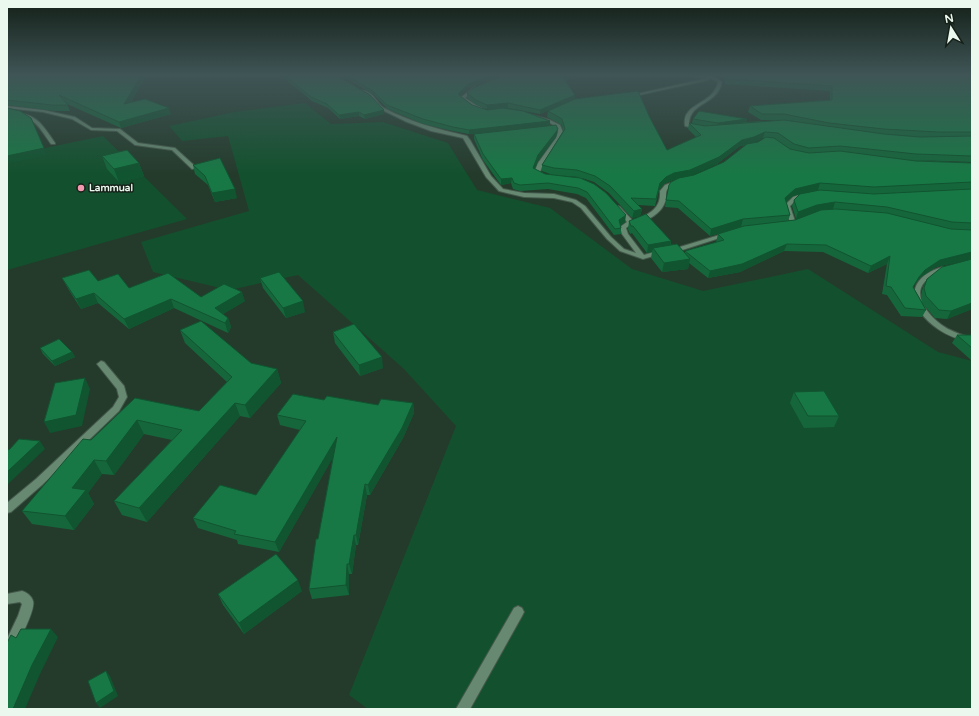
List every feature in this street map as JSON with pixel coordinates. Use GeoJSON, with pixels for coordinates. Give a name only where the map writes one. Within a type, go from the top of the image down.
{"type":"FeatureCollection","features":[{"type":"Feature","properties":{"kind":"street"},"geometry":{"type":"LineString","coordinates":[[11,107],[43,111],[73,118],[91,129],[118,130],[137,144],[173,149],[194,168]]}},
{"type":"Feature","properties":{"kind":"street"},"geometry":{"type":"LineString","coordinates":[[381,107],[385,111],[421,126],[464,137],[471,136]]}},
{"type":"Feature","properties":{"kind":"street"},"geometry":{"type":"LineString","coordinates":[[479,107],[487,112]]}},
{"type":"Feature","properties":{"kind":"street"},"geometry":{"type":"LineString","coordinates":[[694,107],[686,122],[689,127],[704,129]]}},
{"type":"Feature","properties":{"kind":"street"},"geometry":{"type":"LineString","coordinates":[[7,110],[29,115],[37,119],[53,143]]}},
{"type":"Feature","properties":{"kind":"street"},"geometry":{"type":"LineString","coordinates":[[522,113],[541,118],[559,127],[561,131],[560,138],[545,155],[538,168],[537,173],[548,177]]}},
{"type":"Feature","properties":{"kind":"street"},"geometry":{"type":"LineString","coordinates":[[541,118],[547,116]]}},
{"type":"Feature","properties":{"kind":"street"},"geometry":{"type":"LineString","coordinates":[[547,128],[559,127]]}},
{"type":"Feature","properties":{"kind":"street"},"geometry":{"type":"LineString","coordinates":[[464,137],[468,140],[488,177],[501,190],[524,195],[559,197],[574,201],[583,207],[609,238],[622,250],[643,257],[657,253],[671,252],[734,232]]}},
{"type":"Feature","properties":{"kind":"street"},"geometry":{"type":"LineString","coordinates":[[643,257],[625,234],[623,227],[631,222],[649,216],[660,208],[664,198],[663,191],[668,186],[682,181]]}},
{"type":"Feature","properties":{"kind":"street"},"geometry":{"type":"LineString","coordinates":[[793,224],[788,206],[795,198],[809,195]]}},
{"type":"Feature","properties":{"kind":"street"},"geometry":{"type":"LineString","coordinates":[[615,203],[631,222]]}},
{"type":"Feature","properties":{"kind":"street"},"geometry":{"type":"LineString","coordinates":[[785,224],[799,222]]}},
{"type":"Feature","properties":{"kind":"street"},"geometry":{"type":"LineString","coordinates":[[947,268],[923,281],[916,290],[916,300],[933,324],[950,334],[972,340]]}},
{"type":"Feature","properties":{"kind":"street"},"geometry":{"type":"LineString","coordinates":[[7,509],[39,482],[116,409],[123,397],[121,388],[101,364]]}},
{"type":"Feature","properties":{"kind":"street"},"geometry":{"type":"LineString","coordinates":[[7,599],[22,596],[28,602],[24,616],[7,652]]}},
{"type":"Feature","properties":{"kind":"street"},"geometry":{"type":"LineString","coordinates":[[463,709],[518,612]]}},
{"type":"Feature","properties":{"kind":"green space"},"geometry":{"type":"Polygon","coordinates":[[[270,107],[310,107],[331,124],[383,122],[448,143],[477,190],[550,208],[632,269],[703,291],[808,269],[938,352],[972,361],[972,709],[368,709],[349,695],[456,426],[404,369],[298,275],[229,290],[153,272],[141,242],[249,211],[228,136],[182,141],[169,126],[234,112],[270,107]]]}},
{"type":"Feature","properties":{"kind":"green space","name":"Lammual"},"geometry":{"type":"Polygon","coordinates":[[[103,136],[187,219],[7,270],[7,156],[103,136]]]}},
{"type":"Feature","properties":{"kind":"building"},"geometry":{"type":"Polygon","coordinates":[[[87,107],[169,108],[119,122],[87,107]]]}},
{"type":"Feature","properties":{"kind":"building"},"geometry":{"type":"Polygon","coordinates":[[[331,107],[382,107],[384,110],[364,115],[359,112],[339,115],[331,107]]]}},
{"type":"Feature","properties":{"kind":"building"},"geometry":{"type":"Polygon","coordinates":[[[393,107],[479,107],[487,110],[503,108],[523,111],[550,121],[469,130],[423,119],[393,107]]]}},
{"type":"Feature","properties":{"kind":"building"},"geometry":{"type":"Polygon","coordinates":[[[528,107],[546,107],[540,110],[528,107]]]}},
{"type":"Feature","properties":{"kind":"building"},"geometry":{"type":"Polygon","coordinates":[[[556,107],[645,107],[667,150],[701,135],[689,123],[705,126],[784,120],[884,134],[920,137],[972,136],[972,156],[916,154],[840,146],[809,148],[794,144],[778,133],[765,132],[742,140],[719,157],[690,170],[674,173],[666,177],[660,183],[656,199],[631,198],[642,209],[634,211],[610,186],[595,176],[577,170],[554,168],[542,165],[565,129],[562,119],[548,111],[556,107]]]}},
{"type":"Feature","properties":{"kind":"building"},"geometry":{"type":"Polygon","coordinates":[[[752,107],[972,107],[972,132],[884,129],[829,123],[784,114],[762,114],[752,107]]]}},
{"type":"Feature","properties":{"kind":"building"},"geometry":{"type":"Polygon","coordinates":[[[7,108],[20,111],[31,118],[44,148],[7,156],[7,108]]]}},
{"type":"Feature","properties":{"kind":"building"},"geometry":{"type":"Polygon","coordinates":[[[699,111],[747,119],[718,123],[693,119],[699,111]]]}},
{"type":"Feature","properties":{"kind":"building"},"geometry":{"type":"Polygon","coordinates":[[[556,125],[558,129],[538,155],[533,168],[545,174],[580,178],[594,184],[606,193],[626,215],[619,220],[621,228],[615,229],[587,192],[578,188],[548,183],[520,185],[514,183],[512,178],[501,179],[483,154],[474,134],[556,125]]]}},
{"type":"Feature","properties":{"kind":"building"},"geometry":{"type":"Polygon","coordinates":[[[766,137],[774,138],[790,149],[809,153],[840,151],[916,161],[972,163],[972,182],[874,187],[820,183],[795,189],[785,198],[790,215],[743,219],[711,229],[679,201],[666,200],[671,182],[679,178],[694,175],[724,162],[747,144],[758,142],[766,137]]]}},
{"type":"Feature","properties":{"kind":"building"},"geometry":{"type":"Polygon","coordinates":[[[127,150],[139,163],[114,169],[102,156],[127,150]]]}},
{"type":"Feature","properties":{"kind":"building"},"geometry":{"type":"Polygon","coordinates":[[[220,158],[235,189],[212,193],[205,176],[193,165],[220,158]]]}},
{"type":"Feature","properties":{"kind":"building"},"geometry":{"type":"Polygon","coordinates":[[[972,189],[972,223],[952,222],[887,207],[835,202],[817,205],[798,212],[794,200],[800,194],[820,190],[874,194],[972,189]]]}},
{"type":"Feature","properties":{"kind":"building"},"geometry":{"type":"Polygon","coordinates":[[[836,209],[887,213],[951,229],[972,230],[972,252],[940,260],[925,270],[919,277],[913,287],[926,310],[905,308],[891,287],[886,286],[890,256],[871,266],[826,245],[787,244],[742,264],[710,271],[685,251],[724,240],[718,234],[744,226],[795,220],[821,210],[836,209]]]}},
{"type":"Feature","properties":{"kind":"building"},"geometry":{"type":"Polygon","coordinates":[[[646,214],[671,241],[648,245],[633,226],[631,226],[629,221],[646,214]]]}},
{"type":"Feature","properties":{"kind":"building"},"geometry":{"type":"Polygon","coordinates":[[[677,244],[690,259],[664,263],[653,248],[677,244]]]}},
{"type":"Feature","properties":{"kind":"building"},"geometry":{"type":"Polygon","coordinates":[[[972,259],[972,303],[951,311],[939,310],[926,296],[924,288],[927,279],[942,267],[972,259]]]}},
{"type":"Feature","properties":{"kind":"building"},"geometry":{"type":"Polygon","coordinates":[[[89,270],[98,281],[118,274],[129,288],[168,273],[201,297],[224,284],[242,292],[215,308],[228,318],[225,323],[171,299],[124,319],[94,293],[76,299],[62,278],[89,270]]]}},
{"type":"Feature","properties":{"kind":"building"},"geometry":{"type":"Polygon","coordinates":[[[279,272],[303,301],[283,308],[260,278],[279,272]]]}},
{"type":"Feature","properties":{"kind":"building"},"geometry":{"type":"Polygon","coordinates":[[[201,321],[251,363],[277,369],[245,405],[235,403],[139,508],[114,501],[182,430],[137,420],[106,461],[94,460],[72,488],[86,490],[65,516],[22,511],[83,439],[91,440],[135,398],[199,411],[232,377],[180,330],[201,321]]]}},
{"type":"Feature","properties":{"kind":"building"},"geometry":{"type":"Polygon","coordinates":[[[354,324],[382,357],[359,365],[333,332],[354,324]]]}},
{"type":"Feature","properties":{"kind":"building"},"geometry":{"type":"Polygon","coordinates":[[[957,335],[972,335],[972,348],[957,335]]]}},
{"type":"Feature","properties":{"kind":"building"},"geometry":{"type":"Polygon","coordinates":[[[59,339],[72,352],[52,361],[40,348],[59,339]]]}},
{"type":"Feature","properties":{"kind":"building"},"geometry":{"type":"Polygon","coordinates":[[[85,378],[76,415],[44,422],[55,383],[85,378]]]}},
{"type":"Feature","properties":{"kind":"building"},"geometry":{"type":"Polygon","coordinates":[[[824,391],[839,416],[808,416],[794,392],[824,391]]]}},
{"type":"Feature","properties":{"kind":"building"},"geometry":{"type":"Polygon","coordinates":[[[293,394],[324,400],[327,396],[378,405],[381,399],[413,403],[402,428],[368,485],[365,484],[356,535],[354,535],[349,564],[347,564],[346,585],[309,589],[316,539],[318,539],[337,437],[275,542],[234,534],[236,531],[193,518],[220,485],[256,495],[306,421],[277,415],[293,394]]]}},
{"type":"Feature","properties":{"kind":"building"},"geometry":{"type":"Polygon","coordinates":[[[19,439],[40,441],[7,472],[7,449],[9,450],[19,439]]]}},
{"type":"Feature","properties":{"kind":"building"},"geometry":{"type":"Polygon","coordinates":[[[276,554],[298,580],[239,623],[218,594],[276,554]]]}},
{"type":"Feature","properties":{"kind":"building"},"geometry":{"type":"Polygon","coordinates":[[[21,629],[51,629],[32,665],[13,709],[7,709],[7,643],[11,635],[16,638],[21,629]]]}},
{"type":"Feature","properties":{"kind":"building"},"geometry":{"type":"Polygon","coordinates":[[[106,671],[114,691],[96,703],[88,681],[106,671]]]}},
{"type":"Feature","properties":{"kind":"place","name":"Lammual"},"geometry":{"type":"Point","coordinates":[81,188]}}]}
